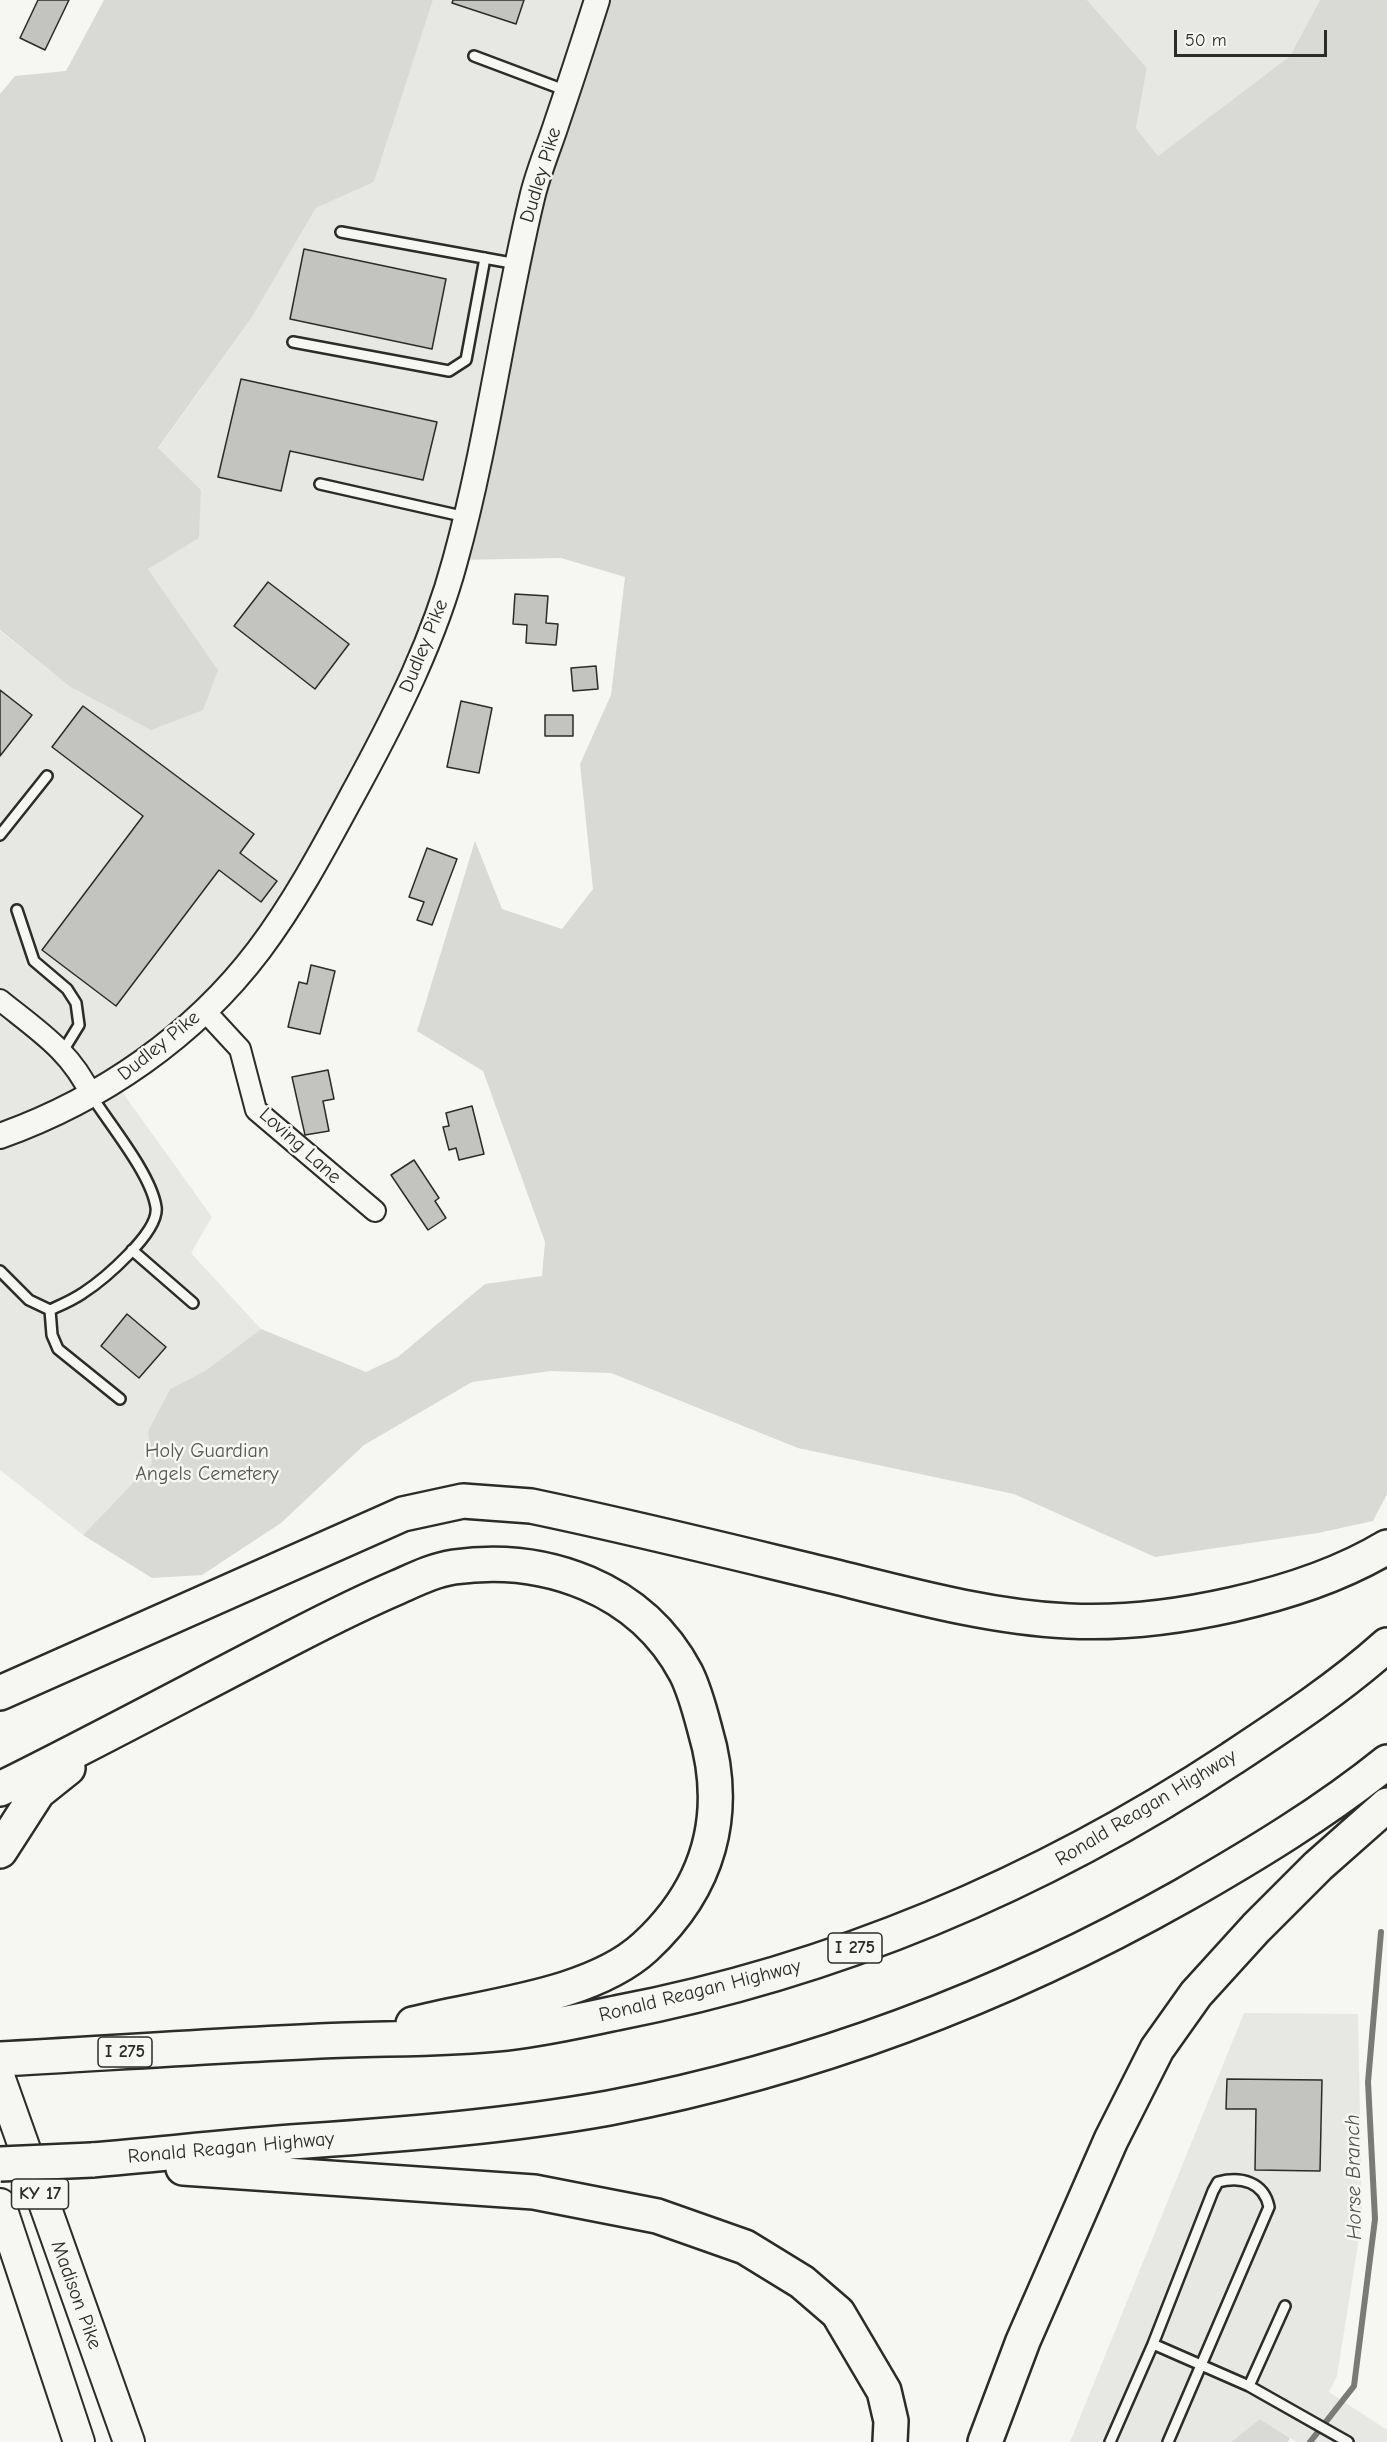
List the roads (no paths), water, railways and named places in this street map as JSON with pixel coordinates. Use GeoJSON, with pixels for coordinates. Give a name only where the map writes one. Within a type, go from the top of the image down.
{"type":"FeatureCollection","features":[{"type":"Feature","properties":{"kind":"highway"},"geometry":{"type":"LineString","coordinates":[[0,1693],[403,1514],[463,1501],[531,1506],[954,1606],[1067,1621],[1156,1618],[1218,1607],[1327,1575],[1387,1547]]}},
{"type":"Feature","properties":{"kind":"highway"},"geometry":{"type":"LineString","coordinates":[[0,1789],[356,1605],[433,1572],[452,1567],[491,1564],[535,1568],[576,1576],[612,1595],[647,1622],[672,1651],[687,1674],[711,1752],[716,1791],[708,1854],[691,1891],[643,1949],[610,1969],[573,1986],[350,2041]]}},
{"type":"Feature","properties":{"kind":"highway","name":"Ronald Reagan Highway"},"geometry":{"type":"LineString","coordinates":[[0,2059],[504,2033],[662,2004],[817,1962],[972,1903],[1077,1852],[1176,1795],[1287,1722],[1387,1645]]}},
{"type":"Feature","properties":{"kind":"highway"},"geometry":{"type":"LineString","coordinates":[[0,1851],[38,1792],[113,1731]]}},
{"type":"Feature","properties":{"kind":"highway","name":"Ronald Reagan Highway"},"geometry":{"type":"LineString","coordinates":[[0,2164],[92,2160],[465,2129],[607,2108],[741,2078],[927,2018],[1070,1956],[1122,1930],[1273,1842],[1387,1762]]}},
{"type":"Feature","properties":{"kind":"highway"},"geometry":{"type":"LineString","coordinates":[[985,2442],[1023,2341],[1111,2140],[1157,2049],[1196,1994],[1256,1928],[1318,1866],[1387,1805]]}},
{"type":"Feature","properties":{"kind":"highway"},"geometry":{"type":"LineString","coordinates":[[92,2160],[314,2178],[534,2192],[657,2216],[744,2247],[802,2282],[838,2313],[884,2391],[891,2421],[890,2442]]}},
{"type":"Feature","properties":{"kind":"main road","name":"Madison Pike"},"geometry":{"type":"LineString","coordinates":[[0,2079],[129,2442]]}},
{"type":"Feature","properties":{"kind":"main road","name":"KY 17"},"geometry":{"type":"LineString","coordinates":[[0,2204],[79,2442]]}},
{"type":"Feature","properties":{"kind":"street","name":"Dudley Pike"},"geometry":{"type":"LineString","coordinates":[[0,1136],[35,1124],[114,1082],[171,1041],[204,1010],[258,951],[290,906],[384,737],[438,619],[466,516],[533,193],[597,0]]}},
{"type":"Feature","properties":{"kind":"street"},"geometry":{"type":"LineString","coordinates":[[0,1000],[63,1051],[81,1073],[91,1095]]}},
{"type":"Feature","properties":{"kind":"street","name":"Loving Lane"},"geometry":{"type":"LineString","coordinates":[[204,1010],[240,1049],[256,1110],[375,1211]]}},
{"type":"Feature","properties":{"kind":"lane"},"geometry":{"type":"LineString","coordinates":[[474,56],[567,91]]}},
{"type":"Feature","properties":{"kind":"lane"},"geometry":{"type":"LineString","coordinates":[[341,231],[517,264]]}},
{"type":"Feature","properties":{"kind":"lane"},"geometry":{"type":"LineString","coordinates":[[293,342],[449,371],[466,360],[485,258]]}},
{"type":"Feature","properties":{"kind":"lane"},"geometry":{"type":"LineString","coordinates":[[320,484],[466,516]]}},
{"type":"Feature","properties":{"kind":"lane"},"geometry":{"type":"LineString","coordinates":[[0,836],[47,776]]}},
{"type":"Feature","properties":{"kind":"lane"},"geometry":{"type":"LineString","coordinates":[[17,910],[34,961],[67,989],[76,1003],[79,1025],[63,1051]]}},
{"type":"Feature","properties":{"kind":"lane"},"geometry":{"type":"LineString","coordinates":[[50,1310],[82,1294],[132,1250],[151,1228],[156,1210],[150,1186],[91,1095]]}},
{"type":"Feature","properties":{"kind":"lane"},"geometry":{"type":"LineString","coordinates":[[132,1250],[193,1303]]}},
{"type":"Feature","properties":{"kind":"lane"},"geometry":{"type":"LineString","coordinates":[[0,1271],[28,1300],[50,1310]]}},
{"type":"Feature","properties":{"kind":"lane"},"geometry":{"type":"LineString","coordinates":[[50,1310],[52,1335],[58,1349],[120,1399]]}},
{"type":"Feature","properties":{"kind":"lane"},"geometry":{"type":"LineString","coordinates":[[1110,2442],[1153,2344],[1218,2182],[1229,2179],[1258,2186],[1267,2196],[1269,2207],[1168,2442]]}},
{"type":"Feature","properties":{"kind":"lane"},"geometry":{"type":"LineString","coordinates":[[1249,2386],[1285,2306]]}},
{"type":"Feature","properties":{"kind":"lane"},"geometry":{"type":"LineString","coordinates":[[1153,2344],[1249,2386],[1345,2440]]}},
{"type":"Feature","properties":{"kind":"waterway","name":"Horse Branch"},"geometry":{"type":"LineString","coordinates":[[1310,2442],[1354,2386],[1375,2219],[1368,2082],[1381,1932]]}},
{"type":"Feature","properties":{"kind":"park label","name":"Holy Guardian Angels Cemetery"},"geometry":{"type":"Point","coordinates":[207,1462]}}]}
